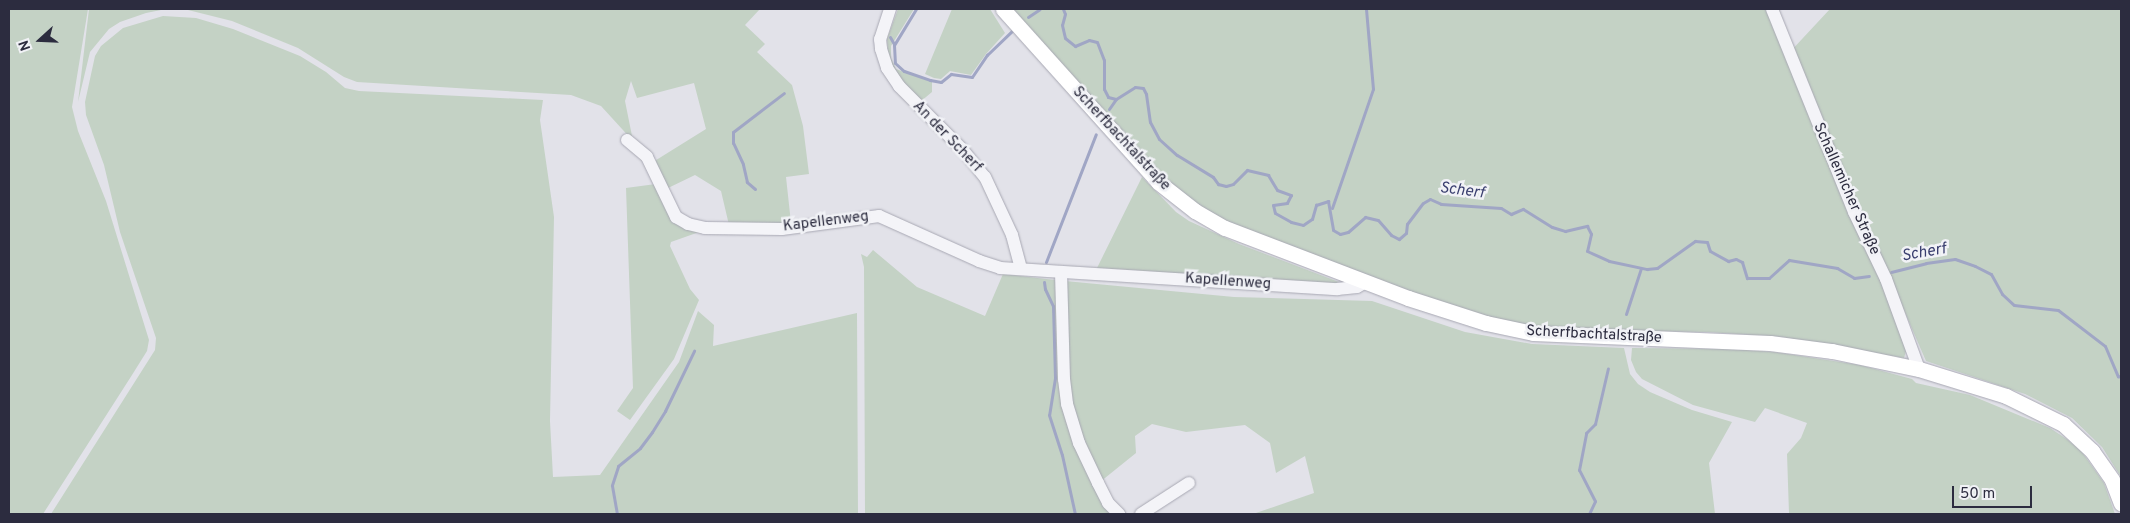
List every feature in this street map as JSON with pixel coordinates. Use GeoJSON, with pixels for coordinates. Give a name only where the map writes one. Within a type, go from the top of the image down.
{"type":"FeatureCollection","features":[{"type":"Feature","properties":{"kind":"main road","name":"Scherfbachtalstraße"},"geometry":{"type":"LineString","coordinates":[[1003,9],[1152,175],[1177,198],[1225,228],[1364,283],[1457,314],[1534,333],[1770,343],[1832,351],[1919,369],[2006,396],[2063,424],[2092,451],[2112,480],[2121,503]]}},
{"type":"Feature","properties":{"kind":"street","name":"An der Scherf"},"geometry":{"type":"LineString","coordinates":[[890,9],[880,39],[880,49],[887,68],[899,86],[962,149],[985,177],[1012,235],[1021,268]]}},
{"type":"Feature","properties":{"kind":"street","name":"Schallemicher Straße"},"geometry":{"type":"LineString","coordinates":[[1772,9],[1854,212],[1886,279],[1919,369]]}},
{"type":"Feature","properties":{"kind":"street","name":"Kapellenweg"},"geometry":{"type":"LineString","coordinates":[[627,140],[646,157],[676,217],[688,224],[706,228],[782,229],[879,216],[979,261],[1000,268],[1337,289],[1356,287],[1364,283]]}},
{"type":"Feature","properties":{"kind":"street"},"geometry":{"type":"LineString","coordinates":[[1061,272],[1064,379],[1067,404],[1079,443],[1108,503],[1119,514]]}},
{"type":"Feature","properties":{"kind":"street"},"geometry":{"type":"LineString","coordinates":[[1141,514],[1189,483]]}},
{"type":"Feature","properties":{"kind":"green space"},"geometry":{"type":"Polygon","coordinates":[[[9,9],[88,9],[72,107],[78,131],[106,201],[149,340],[147,351],[43,514],[9,514],[9,9]]]}},
{"type":"Feature","properties":{"kind":"green space"},"geometry":{"type":"Polygon","coordinates":[[[89,9],[166,9],[146,13],[120,22],[109,29],[90,52],[78,102],[89,9]]]}},
{"type":"Feature","properties":{"kind":"green space"},"geometry":{"type":"Polygon","coordinates":[[[166,9],[760,9],[745,25],[765,44],[757,52],[792,85],[803,126],[809,174],[786,177],[791,223],[729,225],[721,191],[695,175],[666,189],[653,162],[706,129],[694,83],[637,98],[631,81],[625,101],[633,141],[601,106],[571,95],[357,82],[344,77],[298,48],[232,21],[188,10],[166,9]]]}},
{"type":"Feature","properties":{"kind":"green space"},"geometry":{"type":"Polygon","coordinates":[[[898,9],[914,9],[891,46],[891,58],[896,69],[932,82],[932,92],[920,102],[895,73],[888,52],[887,39],[898,9]]]}},
{"type":"Feature","properties":{"kind":"green space"},"geometry":{"type":"Polygon","coordinates":[[[952,9],[990,9],[1005,33],[986,54],[971,75],[950,71],[941,79],[934,78],[925,74],[952,9]]]}},
{"type":"Feature","properties":{"kind":"green space"},"geometry":{"type":"Polygon","coordinates":[[[1012,9],[1772,9],[1789,53],[1830,9],[2121,9],[2121,477],[2102,447],[2072,418],[2025,394],[1926,361],[1877,248],[1881,281],[1906,351],[1904,358],[1781,337],[1708,332],[1562,330],[1512,323],[1456,308],[1228,224],[1198,207],[1161,176],[1012,9]]]}},
{"type":"Feature","properties":{"kind":"green space"},"geometry":{"type":"Polygon","coordinates":[[[163,16],[196,18],[233,29],[300,56],[326,72],[345,88],[359,91],[543,100],[540,120],[554,217],[550,421],[553,477],[600,475],[679,362],[698,311],[714,325],[713,346],[857,313],[858,514],[51,514],[155,350],[156,338],[120,232],[104,165],[86,115],[85,102],[95,56],[101,46],[123,28],[163,16]]]}},
{"type":"Feature","properties":{"kind":"green space"},"geometry":{"type":"Polygon","coordinates":[[[1142,177],[1176,212],[1189,221],[1239,244],[1339,282],[1334,284],[1097,268],[1142,177]]]}},
{"type":"Feature","properties":{"kind":"green space"},"geometry":{"type":"Polygon","coordinates":[[[656,184],[670,215],[702,231],[671,242],[670,246],[690,289],[699,300],[674,359],[630,420],[617,411],[633,388],[626,188],[656,184]]]}},
{"type":"Feature","properties":{"kind":"green space"},"geometry":{"type":"Polygon","coordinates":[[[873,250],[917,287],[985,316],[1003,274],[1055,280],[1061,379],[1113,514],[865,514],[864,267],[861,254],[867,257],[873,250]]]}},
{"type":"Feature","properties":{"kind":"green space"},"geometry":{"type":"Polygon","coordinates":[[[1065,281],[1234,297],[1372,301],[1465,332],[1532,344],[1624,348],[1630,374],[1638,384],[1650,392],[1692,410],[1732,422],[1709,463],[1715,514],[1253,514],[1314,493],[1305,456],[1276,473],[1270,443],[1245,425],[1186,432],[1152,424],[1135,436],[1136,453],[1100,482],[1071,405],[1065,281]]]}},
{"type":"Feature","properties":{"kind":"green space"},"geometry":{"type":"Polygon","coordinates":[[[1632,348],[1733,349],[1774,352],[1860,365],[1912,379],[1916,383],[1970,395],[2050,428],[2068,440],[2082,452],[2104,483],[2115,514],[1785,514],[1789,513],[1787,454],[1801,438],[1807,423],[1765,408],[1755,422],[1693,405],[1642,379],[1636,372],[1631,360],[1632,348]]]}},
{"type":"Feature","properties":{"kind":"waterway","name":"Scherf"},"geometry":{"type":"LineString","coordinates":[[916,9],[894,45],[895,63],[904,71],[930,80],[941,82],[951,74],[972,77],[987,55],[1014,29]]}},
{"type":"Feature","properties":{"kind":"waterway","name":"Scherf"},"geometry":{"type":"LineString","coordinates":[[1028,17],[1040,9]]}},
{"type":"Feature","properties":{"kind":"waterway","name":"Scherf"},"geometry":{"type":"LineString","coordinates":[[1063,9],[1065,14],[1062,25],[1065,38],[1075,46],[1089,40],[1097,42],[1104,60],[1104,89],[1108,97],[1116,99],[1135,87],[1143,88],[1146,94],[1150,122],[1159,139],[1177,155],[1213,177],[1218,184],[1226,186],[1233,184],[1247,170],[1268,175],[1277,190],[1291,195],[1287,203],[1273,205],[1275,213],[1291,222],[1303,225],[1312,219],[1316,205],[1328,201],[1333,230],[1340,234],[1348,232],[1365,217],[1378,220],[1391,235],[1399,239],[1406,233],[1407,224],[1423,203],[1430,199],[1441,204],[1501,208],[1511,214],[1523,209],[1552,227],[1565,231],[1587,226],[1591,234],[1587,251],[1609,261],[1647,269],[1657,268],[1695,241],[1707,242],[1710,251],[1728,261],[1736,259],[1742,262],[1747,278],[1769,278],[1789,260],[1837,268],[1854,278],[1869,276]]}},
{"type":"Feature","properties":{"kind":"waterway"},"geometry":{"type":"LineString","coordinates":[[1332,208],[1373,89],[1366,9]]}},
{"type":"Feature","properties":{"kind":"waterway"},"geometry":{"type":"LineString","coordinates":[[890,37],[894,44]]}},
{"type":"Feature","properties":{"kind":"waterway"},"geometry":{"type":"LineString","coordinates":[[755,189],[747,182],[743,164],[733,143],[733,132],[784,93]]}},
{"type":"Feature","properties":{"kind":"waterway"},"geometry":{"type":"LineString","coordinates":[[1109,109],[1116,99]]}},
{"type":"Feature","properties":{"kind":"waterway"},"geometry":{"type":"LineString","coordinates":[[1046,262],[1096,134]]}},
{"type":"Feature","properties":{"kind":"waterway","name":"Scherf"},"geometry":{"type":"LineString","coordinates":[[1891,272],[1926,263],[1955,259],[1975,266],[1991,274],[2002,294],[2014,305],[2058,310],[2105,346],[2118,376],[2121,377]]}},
{"type":"Feature","properties":{"kind":"waterway"},"geometry":{"type":"LineString","coordinates":[[1626,314],[1641,268]]}},
{"type":"Feature","properties":{"kind":"waterway"},"geometry":{"type":"LineString","coordinates":[[1044,282],[1045,289],[1053,306],[1055,378],[1049,415],[1062,455],[1075,514]]}},
{"type":"Feature","properties":{"kind":"waterway"},"geometry":{"type":"LineString","coordinates":[[617,514],[612,485],[618,466],[640,448],[652,432],[665,411],[694,351]]}},
{"type":"Feature","properties":{"kind":"waterway"},"geometry":{"type":"LineString","coordinates":[[1589,514],[1595,501],[1579,470],[1586,433],[1595,424],[1608,368]]}}]}
